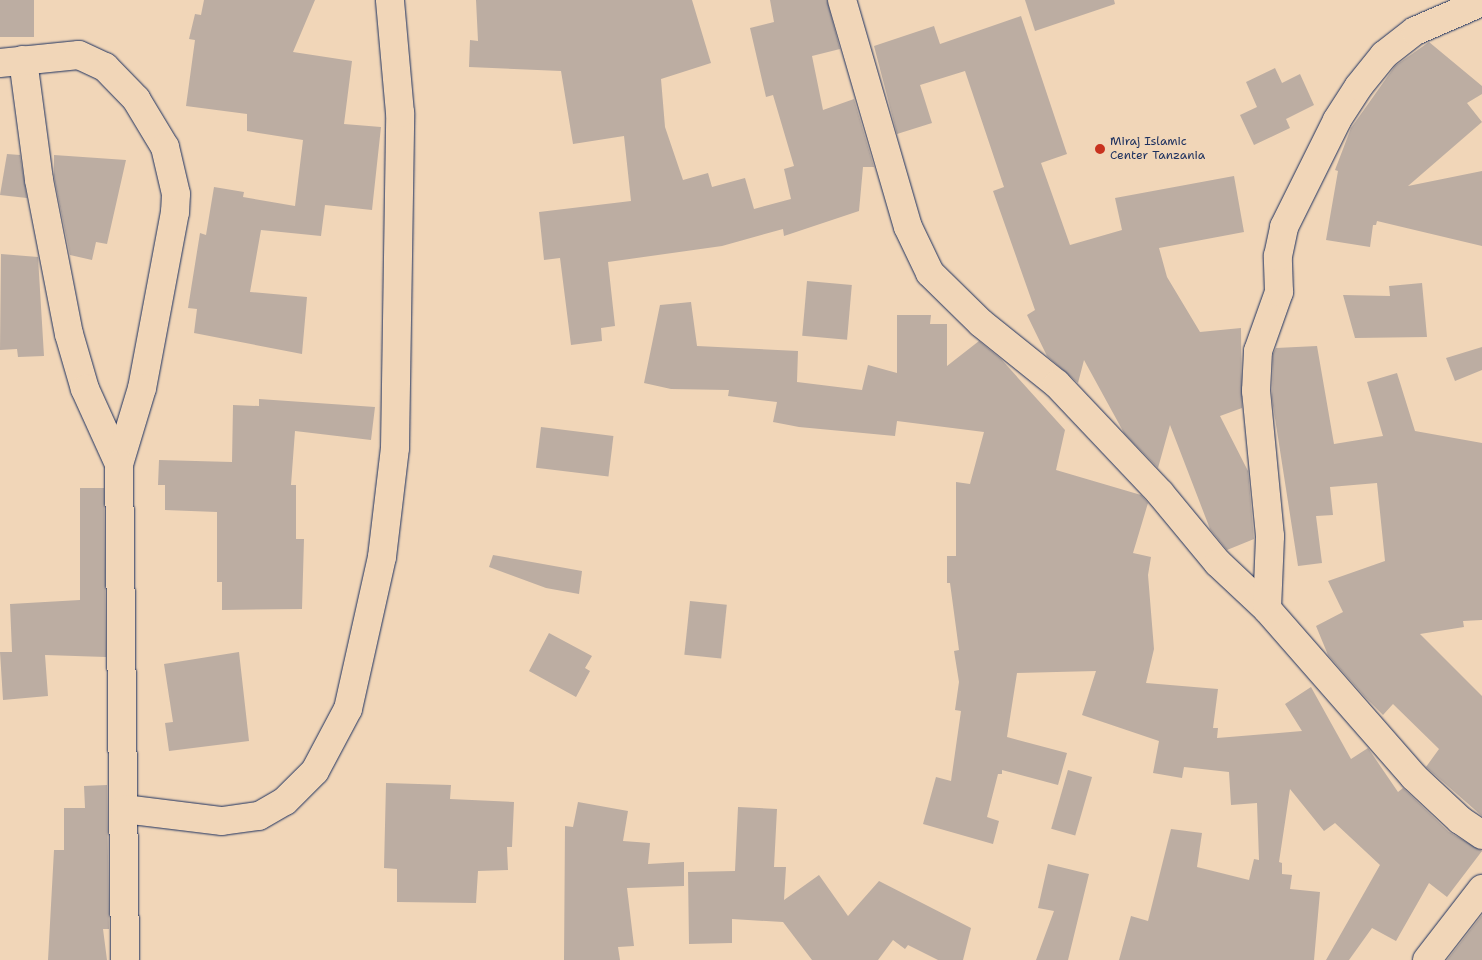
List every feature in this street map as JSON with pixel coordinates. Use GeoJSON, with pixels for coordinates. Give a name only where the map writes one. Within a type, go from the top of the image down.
{"type":"FeatureCollection","features":[{"type":"Feature","properties":{"kind":"street"},"geometry":{"type":"LineString","coordinates":[[124,810],[222,821],[259,816],[285,801],[315,771],[348,709],[382,557],[395,448],[400,113],[390,0]]}},
{"type":"Feature","properties":{"kind":"street"},"geometry":{"type":"LineString","coordinates":[[842,0],[908,227],[930,273],[981,323],[1057,384],[1160,494],[1218,563],[1267,609],[1414,777],[1460,820],[1482,835]]}},
{"type":"Feature","properties":{"kind":"street"},"geometry":{"type":"LineString","coordinates":[[1267,609],[1270,536],[1256,391],[1258,352],[1278,292],[1278,256],[1284,227],[1337,120],[1359,86],[1384,55],[1415,31],[1482,2]]}},
{"type":"Feature","properties":{"kind":"street"},"geometry":{"type":"LineString","coordinates":[[119,464],[95,414],[69,334],[39,180],[12,62],[79,55],[104,67],[136,99],[165,147],[173,176],[175,212],[142,388],[119,464],[125,960]]}},
{"type":"Feature","properties":{"kind":"street"},"geometry":{"type":"LineString","coordinates":[[1427,960],[1482,889]]}},
{"type":"Feature","properties":{"kind":"building"},"geometry":{"type":"Polygon","coordinates":[[[0,0],[34,0],[34,37],[0,37],[0,0]]]}},
{"type":"Feature","properties":{"kind":"building"},"geometry":{"type":"Polygon","coordinates":[[[204,0],[315,0],[293,52],[352,61],[344,124],[381,127],[372,210],[325,205],[321,236],[261,230],[250,292],[307,297],[302,354],[194,333],[197,309],[188,308],[200,233],[206,235],[214,187],[244,192],[243,197],[295,206],[303,140],[247,131],[247,114],[186,106],[195,40],[189,39],[195,14],[201,15],[204,0]]]}},
{"type":"Feature","properties":{"kind":"building"},"geometry":{"type":"Polygon","coordinates":[[[476,0],[692,0],[711,63],[661,79],[665,127],[683,180],[708,173],[712,187],[745,178],[754,209],[791,199],[784,169],[794,166],[773,95],[766,97],[750,28],[774,22],[770,0],[827,0],[840,49],[812,56],[823,110],[854,99],[874,167],[863,167],[859,211],[784,236],[783,229],[722,246],[608,262],[615,326],[601,328],[602,341],[571,345],[560,258],[544,260],[539,212],[631,201],[624,136],[573,144],[561,71],[469,67],[470,40],[478,41],[476,0]]]}},
{"type":"Feature","properties":{"kind":"building"},"geometry":{"type":"Polygon","coordinates":[[[1025,0],[1114,0],[1115,4],[1035,31],[1025,0]]]}},
{"type":"Feature","properties":{"kind":"building"},"geometry":{"type":"Polygon","coordinates":[[[1021,16],[1067,154],[1041,163],[1070,245],[1122,230],[1115,198],[1234,176],[1244,232],[1159,248],[1167,277],[1200,332],[1241,328],[1242,408],[1220,416],[1248,471],[1254,539],[1227,550],[1210,529],[1170,425],[1158,468],[1124,433],[1084,360],[1078,383],[1047,356],[1027,315],[1035,310],[993,191],[1004,187],[965,71],[920,85],[932,123],[897,134],[874,46],[934,26],[940,44],[1021,16]]]}},
{"type":"Feature","properties":{"kind":"building"},"geometry":{"type":"Polygon","coordinates":[[[1429,42],[1482,86],[1482,94],[1467,103],[1482,122],[1408,186],[1482,171],[1482,246],[1377,221],[1376,225],[1373,225],[1370,247],[1326,240],[1338,171],[1335,170],[1351,128],[1395,66],[1429,42]]]}},
{"type":"Feature","properties":{"kind":"building"},"geometry":{"type":"Polygon","coordinates":[[[1275,68],[1282,83],[1300,74],[1314,105],[1286,119],[1290,128],[1254,145],[1240,115],[1257,107],[1246,82],[1275,68]]]}},
{"type":"Feature","properties":{"kind":"building"},"geometry":{"type":"Polygon","coordinates":[[[7,154],[20,155],[27,198],[0,195],[7,154]]]}},
{"type":"Feature","properties":{"kind":"building"},"geometry":{"type":"Polygon","coordinates":[[[54,155],[126,160],[107,244],[96,242],[92,260],[70,255],[54,177],[54,155]]]}},
{"type":"Feature","properties":{"kind":"building"},"geometry":{"type":"Polygon","coordinates":[[[1,254],[38,257],[44,356],[18,357],[17,349],[0,350],[1,254]]]}},
{"type":"Feature","properties":{"kind":"building"},"geometry":{"type":"Polygon","coordinates":[[[807,281],[852,285],[847,340],[802,336],[807,281]]]}},
{"type":"Feature","properties":{"kind":"building"},"geometry":{"type":"Polygon","coordinates":[[[1422,283],[1427,337],[1355,338],[1343,295],[1390,296],[1389,286],[1422,283]]]}},
{"type":"Feature","properties":{"kind":"building"},"geometry":{"type":"Polygon","coordinates":[[[691,302],[697,346],[798,351],[797,382],[862,390],[868,365],[897,373],[897,315],[931,315],[930,324],[947,324],[947,366],[979,341],[1001,359],[1065,430],[1056,470],[1141,495],[1148,503],[1133,553],[1151,557],[1148,575],[1154,649],[1146,683],[1218,689],[1213,728],[1218,728],[1217,738],[1302,731],[1285,704],[1311,687],[1351,759],[1368,748],[1398,792],[1403,788],[1449,832],[1482,851],[1447,897],[1429,883],[1396,941],[1372,928],[1349,960],[1326,960],[1380,865],[1335,823],[1324,831],[1290,789],[1279,862],[1282,863],[1282,874],[1292,875],[1290,889],[1320,892],[1314,960],[1119,960],[1131,916],[1148,921],[1171,829],[1202,833],[1197,867],[1249,880],[1254,859],[1259,860],[1257,803],[1231,805],[1229,772],[1184,767],[1182,778],[1153,773],[1159,741],[1082,715],[1096,671],[1017,673],[1007,737],[1067,753],[1058,785],[1002,770],[1002,774],[998,774],[987,817],[999,821],[993,844],[923,824],[936,777],[951,781],[961,711],[955,710],[959,682],[954,651],[959,650],[950,583],[947,583],[947,556],[956,556],[956,482],[970,484],[984,432],[897,421],[895,436],[799,427],[773,422],[777,402],[728,396],[729,390],[671,389],[644,383],[660,305],[691,302]]]}},
{"type":"Feature","properties":{"kind":"building"},"geometry":{"type":"Polygon","coordinates":[[[1317,346],[1334,444],[1383,436],[1367,382],[1397,373],[1415,431],[1482,443],[1482,620],[1463,621],[1464,627],[1420,634],[1482,696],[1482,816],[1426,767],[1439,749],[1393,704],[1383,715],[1365,697],[1328,655],[1316,626],[1343,612],[1328,581],[1385,561],[1377,483],[1330,487],[1333,515],[1316,516],[1322,563],[1298,566],[1272,399],[1273,354],[1276,348],[1317,346]]]}},
{"type":"Feature","properties":{"kind":"building"},"geometry":{"type":"Polygon","coordinates":[[[1482,347],[1482,370],[1455,381],[1446,358],[1482,347]]]}},
{"type":"Feature","properties":{"kind":"building"},"geometry":{"type":"Polygon","coordinates":[[[259,399],[375,407],[371,440],[295,431],[291,485],[296,485],[296,539],[304,539],[302,609],[222,610],[222,582],[217,582],[217,512],[165,510],[165,485],[158,485],[159,460],[232,462],[233,405],[259,406],[259,399]]]}},
{"type":"Feature","properties":{"kind":"building"},"geometry":{"type":"Polygon","coordinates":[[[541,427],[613,436],[608,477],[536,468],[541,427]]]}},
{"type":"Feature","properties":{"kind":"building"},"geometry":{"type":"Polygon","coordinates":[[[80,488],[104,488],[106,657],[45,655],[48,696],[3,700],[0,652],[12,652],[10,604],[80,600],[80,488]]]}},
{"type":"Feature","properties":{"kind":"building"},"geometry":{"type":"Polygon","coordinates":[[[493,555],[582,571],[579,594],[546,588],[489,567],[493,555]]]}},
{"type":"Feature","properties":{"kind":"building"},"geometry":{"type":"Polygon","coordinates":[[[690,601],[727,605],[721,659],[684,655],[690,601]]]}},
{"type":"Feature","properties":{"kind":"building"},"geometry":{"type":"Polygon","coordinates":[[[549,633],[592,656],[585,668],[590,671],[576,697],[529,671],[549,633]]]}},
{"type":"Feature","properties":{"kind":"building"},"geometry":{"type":"Polygon","coordinates":[[[239,652],[249,741],[169,751],[165,723],[173,722],[164,664],[239,652]]]}},
{"type":"Feature","properties":{"kind":"building"},"geometry":{"type":"Polygon","coordinates":[[[1068,770],[1092,777],[1075,836],[1051,829],[1068,770]]]}},
{"type":"Feature","properties":{"kind":"building"},"geometry":{"type":"Polygon","coordinates":[[[386,783],[451,785],[450,799],[514,802],[512,847],[507,847],[508,870],[478,871],[476,903],[397,902],[397,869],[384,868],[386,783]]]}},
{"type":"Feature","properties":{"kind":"building"},"geometry":{"type":"Polygon","coordinates":[[[107,785],[109,929],[103,929],[107,960],[48,960],[54,850],[64,850],[64,808],[85,808],[84,786],[107,785]]]}},
{"type":"Feature","properties":{"kind":"building"},"geometry":{"type":"Polygon","coordinates":[[[578,802],[628,811],[623,841],[650,843],[648,864],[684,862],[684,886],[627,888],[634,946],[618,947],[620,960],[564,960],[565,826],[573,827],[578,802]]]}},
{"type":"Feature","properties":{"kind":"building"},"geometry":{"type":"Polygon","coordinates":[[[738,807],[777,809],[774,867],[786,867],[784,900],[819,875],[848,916],[879,881],[971,928],[963,960],[938,960],[908,945],[905,949],[893,940],[878,960],[812,960],[783,922],[732,919],[732,943],[689,944],[688,872],[735,871],[738,807]]]}},
{"type":"Feature","properties":{"kind":"building"},"geometry":{"type":"Polygon","coordinates":[[[1048,864],[1089,874],[1068,960],[1036,960],[1054,911],[1038,908],[1048,864]]]}},
{"type":"Feature","properties":{"kind":"building"},"geometry":{"type":"Polygon","coordinates":[[[1482,915],[1482,960],[1447,960],[1482,915]]]}},
{"type":"Feature","properties":{"kind":"place","name":"Miraj Islamic Center Tanzania"},"geometry":{"type":"Point","coordinates":[1100,149]}}]}
